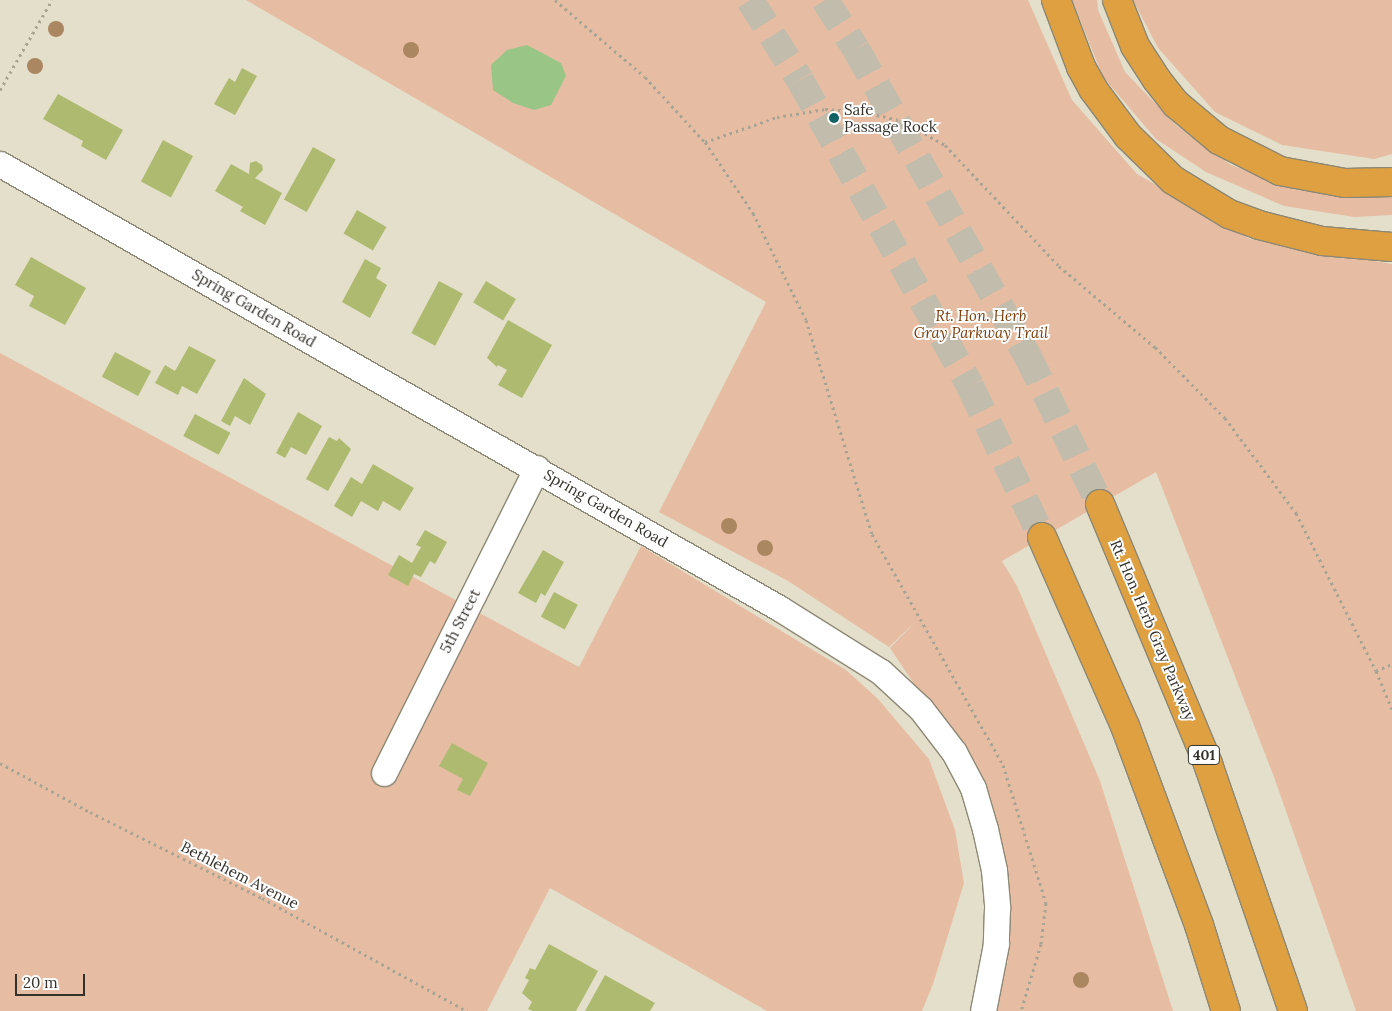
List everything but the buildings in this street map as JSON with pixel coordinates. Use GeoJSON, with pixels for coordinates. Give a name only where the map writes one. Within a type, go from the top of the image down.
{"type":"FeatureCollection","features":[{"type":"Feature","properties":{"kind":"highway"},"geometry":{"type":"LineString","coordinates":[[1056,0],[1093,89],[1128,136],[1174,180],[1229,214],[1259,225],[1322,241],[1392,247]]}},
{"type":"Feature","properties":{"kind":"highway"},"geometry":{"type":"LineString","coordinates":[[1117,0],[1135,46],[1157,80],[1176,104],[1219,140],[1252,159],[1289,173],[1345,183],[1392,182]]}},
{"type":"Feature","properties":{"kind":"highway","name":"Rt. Hon. Herb Gray Parkway"},"geometry":{"type":"LineString","coordinates":[[1100,504],[1208,764],[1293,1011]]}},
{"type":"Feature","properties":{"kind":"highway"},"geometry":{"type":"LineString","coordinates":[[1042,537],[1129,735],[1196,916],[1226,1011]]}},
{"type":"Feature","properties":{"kind":"street","name":"Spring Garden Road"},"geometry":{"type":"LineString","coordinates":[[0,164],[537,468],[842,645],[881,672],[922,710],[954,752],[973,788],[994,870],[996,944],[983,1011]]}},
{"type":"Feature","properties":{"kind":"street","name":"5th Street"},"geometry":{"type":"LineString","coordinates":[[384,773],[537,468]]}},
{"type":"Feature","properties":{"kind":"path"},"geometry":{"type":"LineString","coordinates":[[0,90],[52,0]]}},
{"type":"Feature","properties":{"kind":"path"},"geometry":{"type":"LineString","coordinates":[[555,0],[645,77],[705,142],[753,214],[806,320],[872,534],[1004,765],[1046,903],[1041,944],[1021,1011]]}},
{"type":"Feature","properties":{"kind":"path"},"geometry":{"type":"LineString","coordinates":[[705,142],[777,117],[825,110],[864,112],[902,121],[945,145],[1028,236],[1161,353],[1247,444],[1296,513],[1376,671],[1392,710]]}},
{"type":"Feature","properties":{"kind":"path"},"geometry":{"type":"LineString","coordinates":[[1376,671],[1392,664]]}},
{"type":"Feature","properties":{"kind":"path","name":"Bethlehem Avenue"},"geometry":{"type":"LineString","coordinates":[[0,762],[90,812],[262,898],[467,1011]]}},
{"type":"Feature","properties":{"kind":"green space","name":"Rt. Hon. Herb Gray Parkway Trail"},"geometry":{"type":"Polygon","coordinates":[[[246,0],[1028,0],[1072,100],[1137,174],[1250,239],[1392,264],[1392,1011],[1356,1011],[1274,777],[1156,472],[1002,561],[1017,586],[1100,781],[1173,1011],[992,1011],[1008,961],[1008,886],[988,794],[890,648],[917,620],[889,647],[788,581],[659,512],[766,302],[246,0]]]}},
{"type":"Feature","properties":{"kind":"green space"},"geometry":{"type":"Polygon","coordinates":[[[1072,0],[1097,0],[1098,10],[1125,72],[1176,125],[1231,165],[1297,190],[1392,191],[1392,215],[1354,217],[1284,206],[1206,172],[1156,139],[1103,77],[1072,0]]]}},
{"type":"Feature","properties":{"kind":"green space"},"geometry":{"type":"Polygon","coordinates":[[[1133,0],[1392,0],[1392,154],[1374,159],[1282,145],[1215,112],[1158,48],[1133,0]]]}},
{"type":"Feature","properties":{"kind":"green space"},"geometry":{"type":"Polygon","coordinates":[[[0,353],[579,667],[641,546],[846,670],[878,699],[929,759],[955,830],[964,883],[933,984],[922,1011],[767,1011],[550,888],[487,1011],[0,1011],[0,353]]]}},
{"type":"Feature","properties":{"kind":"shaded area"},"geometry":{"type":"Polygon","coordinates":[[[527,45],[561,63],[566,76],[551,105],[534,110],[513,103],[493,90],[491,65],[507,50],[527,45]]]}},
{"type":"Feature","properties":{"kind":"tunnel"},"geometry":{"type":"LineString","coordinates":[[750,0],[800,80],[970,386],[1042,537]]}},
{"type":"Feature","properties":{"kind":"tunnel"},"geometry":{"type":"LineString","coordinates":[[825,0],[856,49],[1027,355],[1100,504]]}},
{"type":"Feature","properties":{"kind":"place","name":"Safe Passage Rock"},"geometry":{"type":"Point","coordinates":[834,118]}}]}
